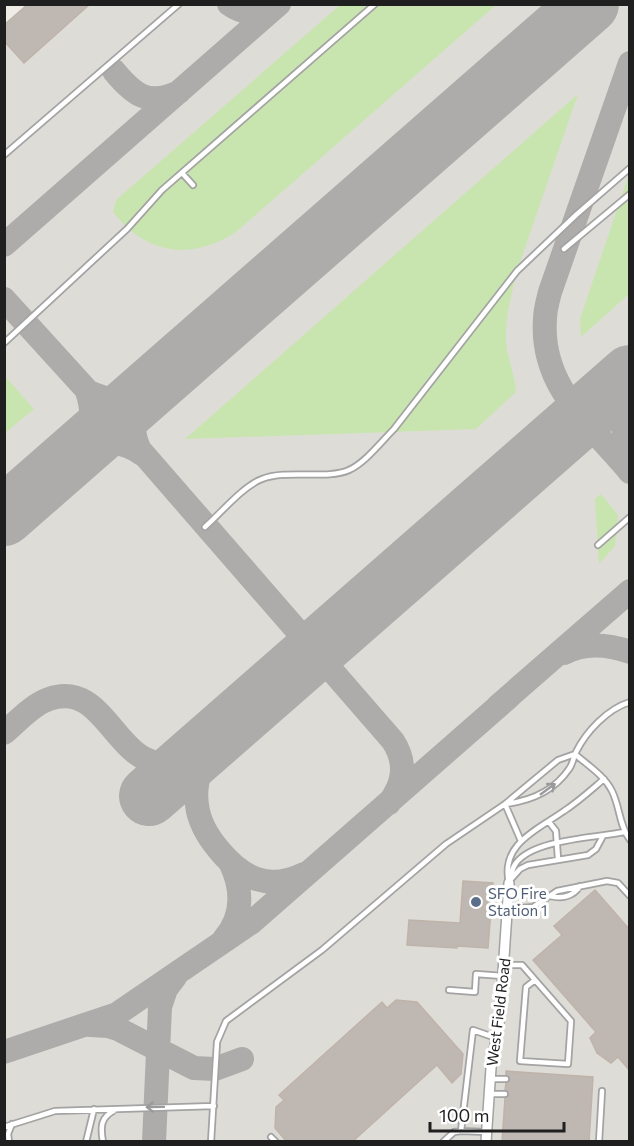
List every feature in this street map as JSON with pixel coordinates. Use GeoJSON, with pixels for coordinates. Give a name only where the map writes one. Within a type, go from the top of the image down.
{"type":"FeatureCollection","features":[{"type":"Feature","properties":{"kind":"street","name":"West Field Road"},"geometry":{"type":"LineString","coordinates":[[487,1137],[490,1079],[500,1017],[509,883]]}},
{"type":"Feature","properties":{"kind":"lane"},"geometry":{"type":"LineString","coordinates":[[4,155],[179,4]]}},
{"type":"Feature","properties":{"kind":"lane"},"geometry":{"type":"LineString","coordinates":[[4,343],[127,229],[162,190],[375,4]]}},
{"type":"Feature","properties":{"kind":"lane"},"geometry":{"type":"LineString","coordinates":[[206,527],[259,480],[272,476],[350,470],[374,450],[394,429],[517,272],[576,215],[630,168]]}},
{"type":"Feature","properties":{"kind":"lane"},"geometry":{"type":"LineString","coordinates":[[182,173],[193,185]]}},
{"type":"Feature","properties":{"kind":"lane"},"geometry":{"type":"LineString","coordinates":[[564,249],[630,194]]}},
{"type":"Feature","properties":{"kind":"lane"},"geometry":{"type":"LineString","coordinates":[[598,545],[630,517]]}},
{"type":"Feature","properties":{"kind":"lane"},"geometry":{"type":"LineString","coordinates":[[505,804],[524,801],[554,785],[571,766],[575,754],[597,724],[613,711],[630,702]]}},
{"type":"Feature","properties":{"kind":"lane"},"geometry":{"type":"LineString","coordinates":[[575,754],[604,779],[613,792],[624,832],[630,840]]}},
{"type":"Feature","properties":{"kind":"lane"},"geometry":{"type":"LineString","coordinates":[[211,1142],[217,1042],[226,1021],[322,950],[446,844],[505,804],[558,760],[575,754]]}},
{"type":"Feature","properties":{"kind":"lane"},"geometry":{"type":"LineString","coordinates":[[509,883],[508,861],[521,841],[604,779]]}},
{"type":"Feature","properties":{"kind":"lane"},"geometry":{"type":"LineString","coordinates":[[505,804],[521,841]]}},
{"type":"Feature","properties":{"kind":"lane"},"geometry":{"type":"LineString","coordinates":[[549,822],[556,831],[558,859]]}},
{"type":"Feature","properties":{"kind":"lane"},"geometry":{"type":"LineString","coordinates":[[509,883],[512,869],[518,860],[534,850],[557,842],[624,832]]}},
{"type":"Feature","properties":{"kind":"lane"},"geometry":{"type":"LineString","coordinates":[[509,883],[514,874],[528,865],[588,855],[596,849],[603,836]]}},
{"type":"Feature","properties":{"kind":"lane"},"geometry":{"type":"LineString","coordinates":[[508,909],[533,907],[557,891],[607,881],[618,883],[630,896]]}},
{"type":"Feature","properties":{"kind":"lane"},"geometry":{"type":"LineString","coordinates":[[504,965],[522,965],[535,980],[571,1022],[568,1064],[520,1061],[526,987],[535,980]]}},
{"type":"Feature","properties":{"kind":"lane"},"geometry":{"type":"LineString","coordinates":[[449,990],[475,992],[476,974],[503,976]]}},
{"type":"Feature","properties":{"kind":"lane"},"geometry":{"type":"LineString","coordinates":[[461,1131],[472,1030],[496,1038]]}},
{"type":"Feature","properties":{"kind":"lane"},"geometry":{"type":"LineString","coordinates":[[490,1079],[506,1079]]}},
{"type":"Feature","properties":{"kind":"lane"},"geometry":{"type":"LineString","coordinates":[[599,1142],[602,1091]]}},
{"type":"Feature","properties":{"kind":"lane"},"geometry":{"type":"LineString","coordinates":[[489,1094],[505,1094]]}},
{"type":"Feature","properties":{"kind":"lane"},"geometry":{"type":"LineString","coordinates":[[4,1126],[55,1111],[214,1106]]}},
{"type":"Feature","properties":{"kind":"lane"},"geometry":{"type":"LineString","coordinates":[[103,1142],[100,1127],[103,1118],[118,1108]]}},
{"type":"Feature","properties":{"kind":"lane"},"geometry":{"type":"LineString","coordinates":[[86,1142],[94,1109]]}},
{"type":"Feature","properties":{"kind":"lane"},"geometry":{"type":"LineString","coordinates":[[7,1141],[12,1124]]}},
{"type":"Feature","properties":{"kind":"lane"},"geometry":{"type":"LineString","coordinates":[[443,1142],[454,1132],[461,1131],[487,1137]]}},
{"type":"Feature","properties":{"kind":"lane"},"geometry":{"type":"LineString","coordinates":[[271,1137],[276,1142]]}},
{"type":"Feature","properties":{"kind":"shaded area"},"geometry":{"type":"Polygon","coordinates":[[[28,4],[629,5],[629,1141],[5,1141],[5,25],[28,4]]]}},
{"type":"Feature","properties":{"kind":"green space"},"geometry":{"type":"Polygon","coordinates":[[[340,5],[496,5],[236,232],[203,247],[186,250],[155,245],[126,226],[113,212],[116,200],[340,5]]]}},
{"type":"Feature","properties":{"kind":"green space"},"geometry":{"type":"Polygon","coordinates":[[[578,94],[517,271],[510,300],[506,340],[516,392],[476,429],[185,439],[578,94]]]}},
{"type":"Feature","properties":{"kind":"green space"},"geometry":{"type":"Polygon","coordinates":[[[629,174],[629,294],[581,337],[580,319],[629,174]]]}},
{"type":"Feature","properties":{"kind":"green space"},"geometry":{"type":"Polygon","coordinates":[[[5,376],[34,409],[4,433],[5,376]]]}},
{"type":"Feature","properties":{"kind":"green space"},"geometry":{"type":"Polygon","coordinates":[[[601,494],[618,515],[615,546],[599,564],[595,499],[601,494]]]}},
{"type":"Feature","properties":{"kind":"building"},"geometry":{"type":"Polygon","coordinates":[[[28,4],[90,4],[24,63],[4,41],[4,25],[28,4]]]}},
{"type":"Feature","properties":{"kind":"building","name":"SFO Fire Station 1"},"geometry":{"type":"Polygon","coordinates":[[[463,881],[493,883],[488,948],[407,945],[409,920],[460,923],[463,881]]]}},
{"type":"Feature","properties":{"kind":"building"},"geometry":{"type":"Polygon","coordinates":[[[595,890],[630,930],[630,1071],[618,1057],[611,1063],[597,1053],[590,1038],[596,1032],[533,960],[562,935],[554,926],[595,890]]]}},
{"type":"Feature","properties":{"kind":"building"},"geometry":{"type":"Polygon","coordinates":[[[396,1000],[417,1002],[463,1054],[461,1074],[452,1083],[437,1065],[352,1142],[287,1142],[275,1128],[276,1107],[284,1100],[279,1095],[382,1002],[387,1008],[396,1000]]]}},
{"type":"Feature","properties":{"kind":"building"},"geometry":{"type":"Polygon","coordinates":[[[506,1071],[593,1077],[589,1142],[502,1142],[505,1098],[509,1095],[505,1090],[506,1083],[510,1080],[506,1071]]]}},
{"type":"Feature","properties":{"kind":"taxiway"},"geometry":{"type":"LineString","coordinates":[[229,4],[251,13],[274,8]]}},
{"type":"Feature","properties":{"kind":"taxiway"},"geometry":{"type":"LineString","coordinates":[[4,245],[279,4]]}},
{"type":"Feature","properties":{"kind":"taxiway"},"geometry":{"type":"LineString","coordinates":[[630,63],[550,292],[545,319],[546,343],[559,385],[585,421],[630,472]]}},
{"type":"Feature","properties":{"kind":"taxiway"},"geometry":{"type":"LineString","coordinates":[[114,71],[128,86],[142,96],[158,98],[179,92]]}},
{"type":"Feature","properties":{"kind":"taxiway"},"geometry":{"type":"LineString","coordinates":[[4,299],[114,420],[393,741],[400,757],[402,773],[398,788],[389,803]]}},
{"type":"Feature","properties":{"kind":"taxiway"},"geometry":{"type":"LineString","coordinates":[[154,385],[142,402],[135,418],[135,435],[142,454],[118,443],[93,446],[76,453],[89,431],[91,408],[87,391],[106,398],[122,399],[154,385]]}},
{"type":"Feature","properties":{"kind":"taxiway"},"geometry":{"type":"LineString","coordinates":[[630,394],[625,411],[624,428],[625,446],[630,463]]}},
{"type":"Feature","properties":{"kind":"taxiway"},"geometry":{"type":"LineString","coordinates":[[498,706],[630,591]]}},
{"type":"Feature","properties":{"kind":"taxiway"},"geometry":{"type":"LineString","coordinates":[[564,653],[572,649],[596,645],[630,652]]}},
{"type":"Feature","properties":{"kind":"taxiway"},"geometry":{"type":"LineString","coordinates":[[4,733],[37,705],[49,699],[67,696],[82,700],[95,710],[130,748],[144,758],[159,763],[168,763],[195,756]]}},
{"type":"Feature","properties":{"kind":"taxiway"},"geometry":{"type":"LineString","coordinates":[[4,1052],[117,1014],[252,922],[510,696]]}},
{"type":"Feature","properties":{"kind":"taxiway"},"geometry":{"type":"LineString","coordinates":[[218,736],[198,777],[196,795],[198,812],[208,835],[228,860],[247,875],[268,882],[279,882],[304,874]]}},
{"type":"Feature","properties":{"kind":"taxiway"},"geometry":{"type":"LineString","coordinates":[[224,939],[235,922],[239,903],[238,884],[231,864]]}},
{"type":"Feature","properties":{"kind":"taxiway"},"geometry":{"type":"LineString","coordinates":[[154,1142],[160,1007],[166,989],[175,977]]}},
{"type":"Feature","properties":{"kind":"taxiway"},"geometry":{"type":"LineString","coordinates":[[90,1025],[118,1029],[194,1068],[215,1069],[242,1059]]}},
{"type":"Feature","properties":{"kind":"runway"},"geometry":{"type":"LineString","coordinates":[[4,516],[589,4]]}},
{"type":"Feature","properties":{"kind":"runway"},"geometry":{"type":"LineString","coordinates":[[149,796],[630,375]]}},
{"type":"Feature","properties":{"kind":"place","name":"SFO Fire Station 1"},"geometry":{"type":"Point","coordinates":[476,902]}}]}
